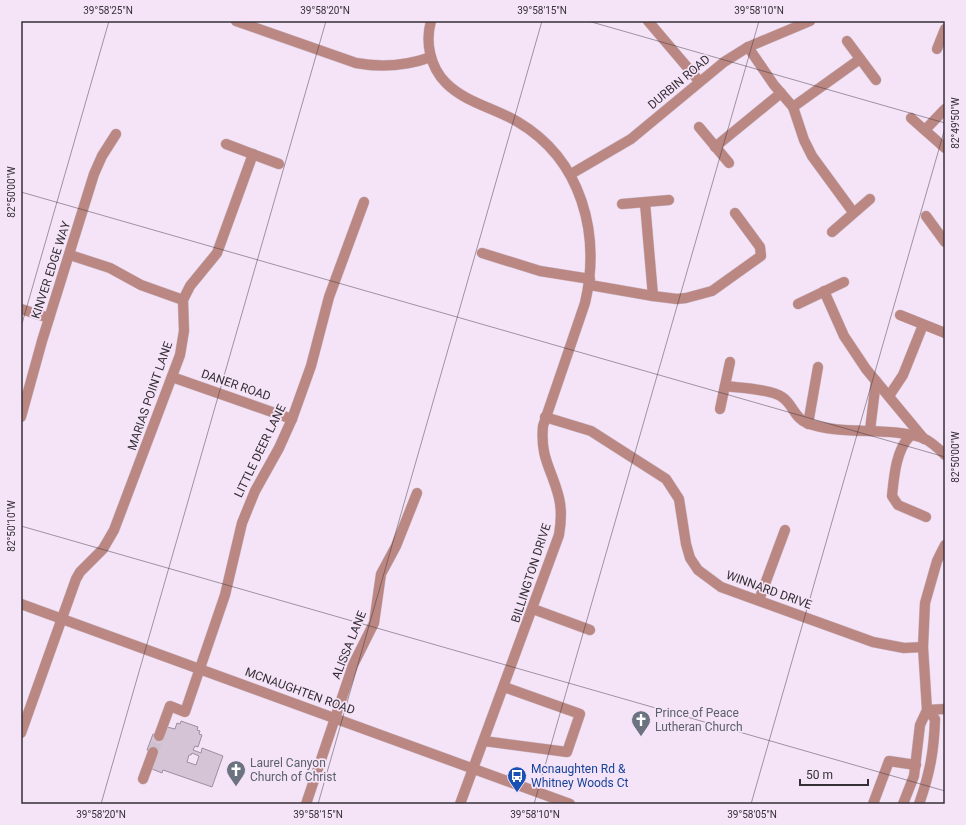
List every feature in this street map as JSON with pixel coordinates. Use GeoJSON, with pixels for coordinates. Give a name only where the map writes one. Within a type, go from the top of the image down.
{"type":"FeatureCollection","features":[{"type":"Feature","properties":{"kind":"street"},"geometry":{"type":"LineString","coordinates":[[236,21],[356,63],[369,66],[388,67],[431,57],[428,36],[431,21]]}},
{"type":"Feature","properties":{"kind":"street"},"geometry":{"type":"LineString","coordinates":[[648,21],[699,81]]}},
{"type":"Feature","properties":{"kind":"street","name":"DURBIN ROAD"},"geometry":{"type":"LineString","coordinates":[[571,174],[631,139],[699,81],[724,62],[748,47],[805,22]]}},
{"type":"Feature","properties":{"kind":"street"},"geometry":{"type":"LineString","coordinates":[[937,49],[945,29]]}},
{"type":"Feature","properties":{"kind":"street"},"geometry":{"type":"LineString","coordinates":[[847,41],[876,80]]}},
{"type":"Feature","properties":{"kind":"street"},"geometry":{"type":"LineString","coordinates":[[748,47],[774,86],[793,107],[804,140],[812,156],[853,212]]}},
{"type":"Feature","properties":{"kind":"street","name":"BILLINGTON DRIVE"},"geometry":{"type":"LineString","coordinates":[[431,57],[443,79],[456,92],[520,123],[542,140],[563,162],[571,174],[585,212],[590,233],[590,282],[578,324],[545,417],[542,446],[545,461],[560,499],[561,524],[558,540],[460,804]]}},
{"type":"Feature","properties":{"kind":"street"},"geometry":{"type":"LineString","coordinates":[[793,107],[860,59]]}},
{"type":"Feature","properties":{"kind":"street"},"geometry":{"type":"LineString","coordinates":[[715,147],[781,93]]}},
{"type":"Feature","properties":{"kind":"street"},"geometry":{"type":"LineString","coordinates":[[925,130],[945,109]]}},
{"type":"Feature","properties":{"kind":"street"},"geometry":{"type":"LineString","coordinates":[[911,118],[945,148]]}},
{"type":"Feature","properties":{"kind":"street"},"geometry":{"type":"LineString","coordinates":[[699,127],[729,163]]}},
{"type":"Feature","properties":{"kind":"street","name":"KINVER EDGE WAY"},"geometry":{"type":"LineString","coordinates":[[21,417],[49,318],[98,165],[116,134]]}},
{"type":"Feature","properties":{"kind":"street"},"geometry":{"type":"LineString","coordinates":[[226,144],[279,164]]}},
{"type":"Feature","properties":{"kind":"street","name":"MARIAS POINT LANE"},"geometry":{"type":"LineString","coordinates":[[21,733],[80,572],[103,549],[114,530],[183,344],[183,300],[190,286],[217,253],[253,154]]}},
{"type":"Feature","properties":{"kind":"street"},"geometry":{"type":"LineString","coordinates":[[832,232],[853,212],[870,199]]}},
{"type":"Feature","properties":{"kind":"street"},"geometry":{"type":"LineString","coordinates":[[622,204],[669,200]]}},
{"type":"Feature","properties":{"kind":"street","name":"LITTLE DEER LANE"},"geometry":{"type":"LineString","coordinates":[[159,736],[170,706],[185,712],[225,595],[238,538],[247,509],[255,491],[279,448],[292,419],[311,366],[329,297],[364,202]]}},
{"type":"Feature","properties":{"kind":"street"},"geometry":{"type":"LineString","coordinates":[[645,203],[653,296]]}},
{"type":"Feature","properties":{"kind":"street"},"geometry":{"type":"LineString","coordinates":[[482,253],[540,271],[653,296],[677,299],[712,291],[761,256],[760,247],[735,213]]}},
{"type":"Feature","properties":{"kind":"street"},"geometry":{"type":"LineString","coordinates":[[926,216],[945,242]]}},
{"type":"Feature","properties":{"kind":"street"},"geometry":{"type":"LineString","coordinates":[[936,230],[945,223]]}},
{"type":"Feature","properties":{"kind":"street"},"geometry":{"type":"LineString","coordinates":[[70,255],[110,268],[141,285],[183,300]]}},
{"type":"Feature","properties":{"kind":"street"},"geometry":{"type":"LineString","coordinates":[[798,304],[844,282]]}},
{"type":"Feature","properties":{"kind":"street"},"geometry":{"type":"LineString","coordinates":[[824,291],[844,336],[876,381],[924,439]]}},
{"type":"Feature","properties":{"kind":"street"},"geometry":{"type":"LineString","coordinates":[[21,309],[49,318]]}},
{"type":"Feature","properties":{"kind":"street"},"geometry":{"type":"LineString","coordinates":[[900,315],[945,333]]}},
{"type":"Feature","properties":{"kind":"street"},"geometry":{"type":"LineString","coordinates":[[889,396],[903,375],[923,325]]}},
{"type":"Feature","properties":{"kind":"street"},"geometry":{"type":"LineString","coordinates":[[720,409],[730,362]]}},
{"type":"Feature","properties":{"kind":"street"},"geometry":{"type":"LineString","coordinates":[[808,424],[818,367]]}},
{"type":"Feature","properties":{"kind":"street","name":"DANER ROAD"},"geometry":{"type":"LineString","coordinates":[[172,377],[292,419]]}},
{"type":"Feature","properties":{"kind":"street"},"geometry":{"type":"LineString","coordinates":[[870,430],[876,381]]}},
{"type":"Feature","properties":{"kind":"street"},"geometry":{"type":"LineString","coordinates":[[725,386],[778,395],[786,400],[800,420],[808,424],[841,429],[870,430],[910,436],[924,439],[943,450]]}},
{"type":"Feature","properties":{"kind":"street","name":"WINNARD DRIVE"},"geometry":{"type":"LineString","coordinates":[[545,417],[591,431],[666,479],[679,499],[686,544],[690,558],[698,570],[720,586],[873,642],[904,648],[923,646]]}},
{"type":"Feature","properties":{"kind":"street"},"geometry":{"type":"LineString","coordinates":[[910,436],[903,443],[900,452],[892,496],[898,505],[926,517]]}},
{"type":"Feature","properties":{"kind":"street","name":"ALISSA LANE"},"geometry":{"type":"LineString","coordinates":[[306,804],[354,665],[374,623],[381,574],[396,546],[417,493]]}},
{"type":"Feature","properties":{"kind":"street"},"geometry":{"type":"LineString","coordinates":[[760,600],[785,530]]}},
{"type":"Feature","properties":{"kind":"street"},"geometry":{"type":"LineString","coordinates":[[903,804],[914,776],[920,725],[926,710],[923,646],[925,603],[941,563],[945,545]]}},
{"type":"Feature","properties":{"kind":"street","name":"MCNAUGHTEN ROAD"},"geometry":{"type":"LineString","coordinates":[[21,604],[336,717],[570,804]]}},
{"type":"Feature","properties":{"kind":"street"},"geometry":{"type":"LineString","coordinates":[[534,608],[590,630]]}},
{"type":"Feature","properties":{"kind":"street"},"geometry":{"type":"LineString","coordinates":[[484,741],[567,752],[580,714],[504,688]]}},
{"type":"Feature","properties":{"kind":"street"},"geometry":{"type":"LineString","coordinates":[[926,710],[945,709]]}},
{"type":"Feature","properties":{"kind":"street"},"geometry":{"type":"LineString","coordinates":[[919,804],[929,774],[934,738],[935,719],[926,710]]}},
{"type":"Feature","properties":{"kind":"street"},"geometry":{"type":"LineString","coordinates":[[143,778],[153,752]]}},
{"type":"Feature","properties":{"kind":"street"},"geometry":{"type":"LineString","coordinates":[[873,804],[889,761],[916,765]]}},
{"type":"Feature","properties":{"kind":"building"},"geometry":{"type":"Polygon","coordinates":[[[181,721],[198,727],[197,730],[200,731],[199,734],[202,735],[198,747],[195,746],[193,750],[201,753],[202,748],[223,756],[212,787],[163,770],[162,773],[152,769],[157,754],[147,750],[153,734],[163,738],[167,727],[175,729],[177,723],[180,724],[181,721]],[[192,753],[189,755],[187,762],[196,765],[199,756],[192,753]]]}},
{"type":"Feature","properties":{"kind":"tunnel"},"geometry":{"type":"LineString","coordinates":[[153,752],[159,736]]}},
{"type":"Feature","properties":{"kind":"place","name":"Prince of Peace Lutheran Church"},"geometry":{"type":"Point","coordinates":[641,737]}},
{"type":"Feature","properties":{"kind":"place","name":"Laurel Canyon Church of Christ"},"geometry":{"type":"Point","coordinates":[236,787]}},
{"type":"Feature","properties":{"kind":"place","name":"Mcnaughten Rd & Whitney Woods Ct"},"geometry":{"type":"Point","coordinates":[517,793]}}]}
